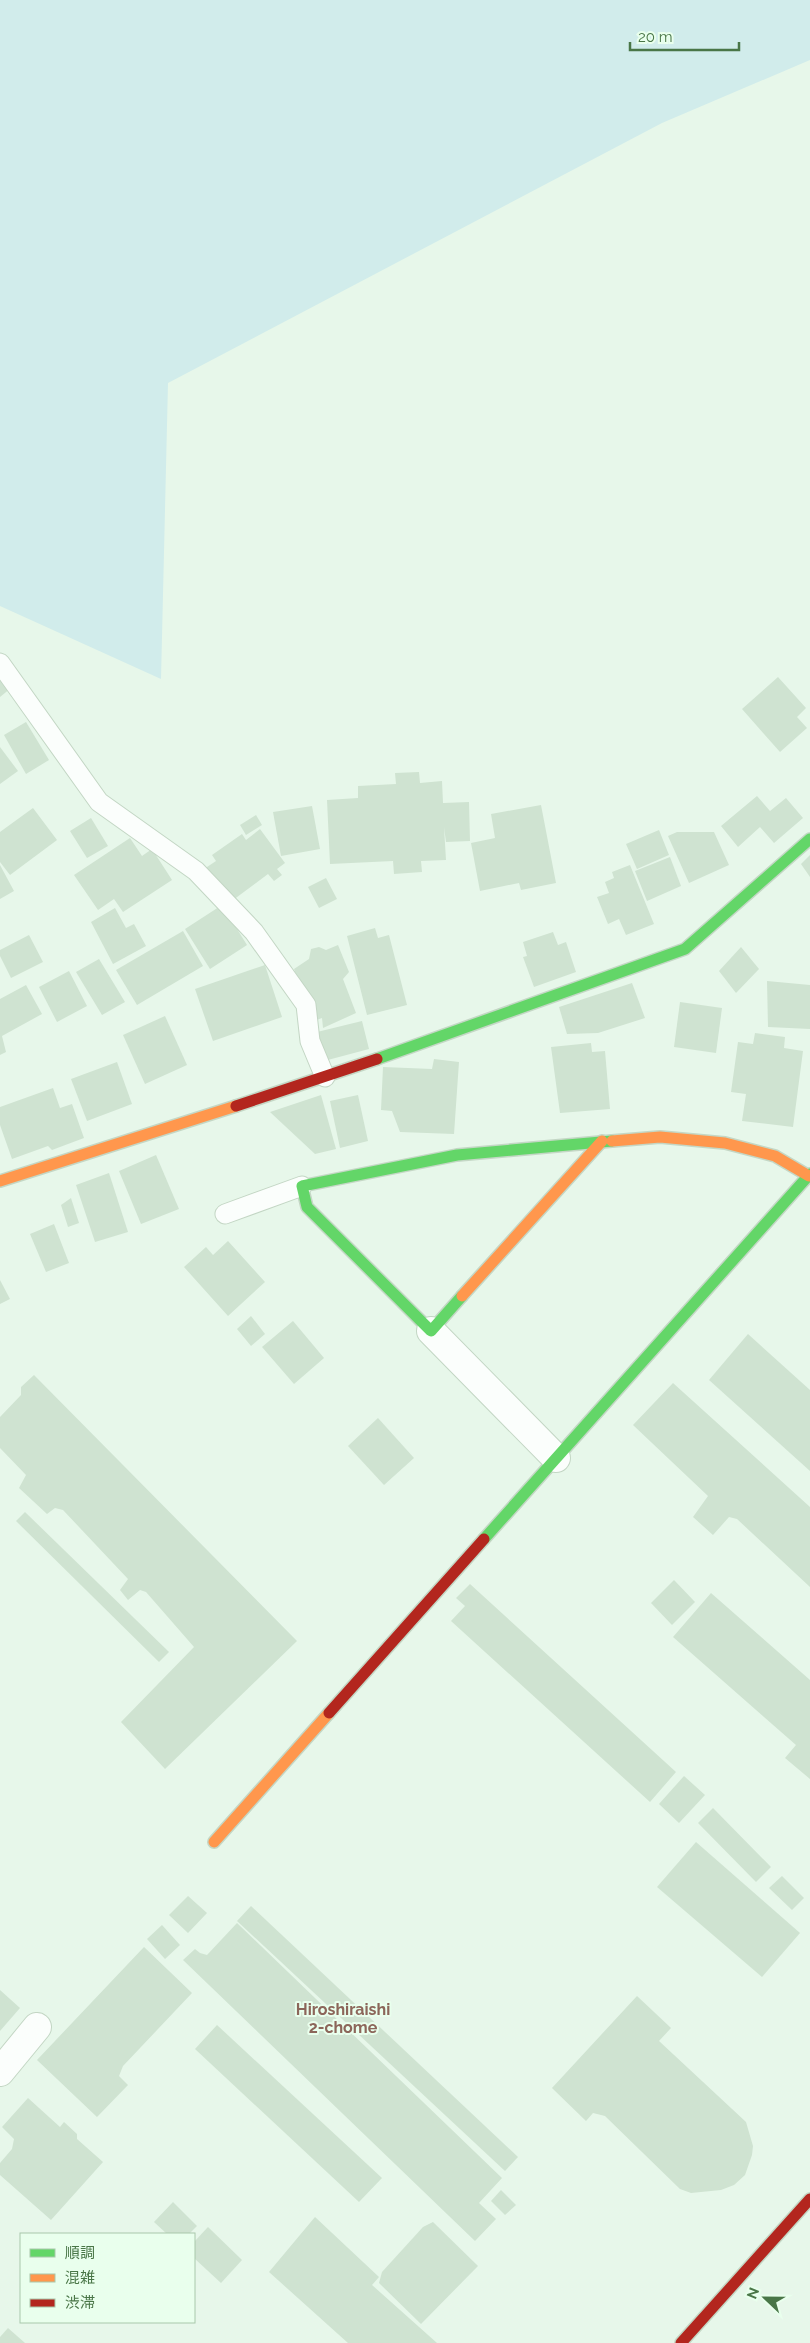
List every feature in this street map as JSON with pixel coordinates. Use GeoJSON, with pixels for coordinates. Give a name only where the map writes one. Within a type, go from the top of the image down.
{"type":"FeatureCollection","features":[{"type":"Feature","properties":{"kind":"main road"},"geometry":{"type":"LineString","coordinates":[[0,1181],[325,1077],[685,949],[810,839]]}},
{"type":"Feature","properties":{"kind":"main road"},"geometry":{"type":"LineString","coordinates":[[214,1842],[809,1175],[775,1156],[725,1142],[660,1137],[602,1141],[457,1155],[302,1186],[306,1207],[431,1331],[602,1141]]}},
{"type":"Feature","properties":{"kind":"main road"},"geometry":{"type":"LineString","coordinates":[[681,2343],[810,2198]]}},
{"type":"Feature","properties":{"kind":"street"},"geometry":{"type":"LineString","coordinates":[[431,1331],[556,1458]]}},
{"type":"Feature","properties":{"kind":"street"},"geometry":{"type":"LineString","coordinates":[[0,2072],[37,2027]]}},
{"type":"Feature","properties":{"kind":"lane"},"geometry":{"type":"LineString","coordinates":[[0,662],[99,802],[196,871],[254,932],[306,1005],[310,1041],[325,1077]]}},
{"type":"Feature","properties":{"kind":"lane"},"geometry":{"type":"LineString","coordinates":[[225,1214],[302,1186]]}},
{"type":"Feature","properties":{"kind":"shaded area"},"geometry":{"type":"Polygon","coordinates":[[[0,0],[810,0],[810,60],[662,123],[168,383],[161,679],[0,606],[0,0]]]}},
{"type":"Feature","properties":{"kind":"building"},"geometry":{"type":"Polygon","coordinates":[[[0,674],[11,688],[0,697],[0,674]]]}},
{"type":"Feature","properties":{"kind":"building"},"geometry":{"type":"Polygon","coordinates":[[[778,677],[806,708],[797,717],[807,728],[780,752],[742,709],[778,677]]]}},
{"type":"Feature","properties":{"kind":"building"},"geometry":{"type":"Polygon","coordinates":[[[26,722],[49,760],[26,774],[4,735],[26,722]]]}},
{"type":"Feature","properties":{"kind":"building"},"geometry":{"type":"Polygon","coordinates":[[[0,747],[18,771],[0,784],[0,747]]]}},
{"type":"Feature","properties":{"kind":"building"},"geometry":{"type":"Polygon","coordinates":[[[419,772],[420,783],[442,781],[443,803],[469,802],[470,841],[446,842],[444,827],[446,860],[421,861],[422,872],[394,874],[393,861],[330,864],[327,800],[358,798],[358,786],[396,784],[395,773],[419,772]]]}},
{"type":"Feature","properties":{"kind":"building"},"geometry":{"type":"Polygon","coordinates":[[[757,796],[770,811],[786,798],[803,818],[774,843],[760,827],[738,847],[721,826],[757,796]]]}},
{"type":"Feature","properties":{"kind":"building"},"geometry":{"type":"Polygon","coordinates":[[[541,805],[556,883],[521,890],[519,883],[480,891],[471,843],[495,838],[491,814],[541,805]]]}},
{"type":"Feature","properties":{"kind":"building"},"geometry":{"type":"Polygon","coordinates":[[[312,806],[320,849],[281,856],[273,812],[312,806]]]}},
{"type":"Feature","properties":{"kind":"building"},"geometry":{"type":"Polygon","coordinates":[[[33,808],[57,840],[10,875],[0,862],[0,832],[33,808]]]}},
{"type":"Feature","properties":{"kind":"building"},"geometry":{"type":"Polygon","coordinates":[[[256,815],[262,825],[246,835],[240,825],[256,815]]]}},
{"type":"Feature","properties":{"kind":"building"},"geometry":{"type":"Polygon","coordinates":[[[91,818],[108,846],[87,858],[70,831],[91,818]]]}},
{"type":"Feature","properties":{"kind":"building"},"geometry":{"type":"Polygon","coordinates":[[[260,829],[285,863],[277,869],[282,875],[274,881],[268,874],[229,903],[204,869],[216,861],[212,855],[242,834],[246,840],[260,829]]]}},
{"type":"Feature","properties":{"kind":"building"},"geometry":{"type":"Polygon","coordinates":[[[659,830],[669,855],[637,869],[626,844],[659,830]]]}},
{"type":"Feature","properties":{"kind":"building"},"geometry":{"type":"Polygon","coordinates":[[[677,832],[714,832],[729,865],[689,883],[668,836],[677,832]]]}},
{"type":"Feature","properties":{"kind":"building"},"geometry":{"type":"Polygon","coordinates":[[[130,838],[142,856],[152,849],[172,880],[123,912],[114,899],[98,910],[74,875],[130,838]]]}},
{"type":"Feature","properties":{"kind":"building"},"geometry":{"type":"Polygon","coordinates":[[[810,855],[810,877],[801,864],[810,855]]]}},
{"type":"Feature","properties":{"kind":"building"},"geometry":{"type":"Polygon","coordinates":[[[670,857],[681,886],[647,901],[635,871],[670,857]]]}},
{"type":"Feature","properties":{"kind":"building"},"geometry":{"type":"Polygon","coordinates":[[[0,865],[14,891],[0,899],[0,865]]]}},
{"type":"Feature","properties":{"kind":"building"},"geometry":{"type":"Polygon","coordinates":[[[630,865],[654,924],[626,935],[619,919],[608,924],[597,897],[609,893],[605,882],[614,878],[612,872],[630,865]]]}},
{"type":"Feature","properties":{"kind":"building"},"geometry":{"type":"Polygon","coordinates":[[[326,878],[337,899],[319,908],[308,887],[326,878]]]}},
{"type":"Feature","properties":{"kind":"building"},"geometry":{"type":"Polygon","coordinates":[[[222,905],[247,945],[210,969],[185,929],[222,905]]]}},
{"type":"Feature","properties":{"kind":"building"},"geometry":{"type":"Polygon","coordinates":[[[115,908],[126,928],[134,924],[146,946],[113,964],[91,922],[115,908]]]}},
{"type":"Feature","properties":{"kind":"building"},"geometry":{"type":"Polygon","coordinates":[[[375,928],[378,938],[389,935],[407,1005],[367,1015],[347,936],[375,928]]]}},
{"type":"Feature","properties":{"kind":"building"},"geometry":{"type":"Polygon","coordinates":[[[183,931],[203,966],[137,1005],[116,970],[183,931]]]}},
{"type":"Feature","properties":{"kind":"building"},"geometry":{"type":"Polygon","coordinates":[[[553,932],[558,945],[566,942],[576,972],[534,987],[523,957],[527,956],[523,942],[553,932]]]}},
{"type":"Feature","properties":{"kind":"building"},"geometry":{"type":"Polygon","coordinates":[[[29,935],[43,962],[11,978],[0,956],[0,950],[29,935]]]}},
{"type":"Feature","properties":{"kind":"building"},"geometry":{"type":"Polygon","coordinates":[[[338,945],[349,972],[343,979],[356,1013],[323,1028],[322,1018],[314,1021],[294,969],[309,959],[311,949],[319,947],[326,950],[338,945]]]}},
{"type":"Feature","properties":{"kind":"building"},"geometry":{"type":"Polygon","coordinates":[[[741,947],[759,969],[736,993],[719,971],[741,947]]]}},
{"type":"Feature","properties":{"kind":"building"},"geometry":{"type":"Polygon","coordinates":[[[99,959],[125,1002],[102,1015],[76,972],[99,959]]]}},
{"type":"Feature","properties":{"kind":"building"},"geometry":{"type":"Polygon","coordinates":[[[265,965],[282,1017],[213,1041],[195,989],[265,965]]]}},
{"type":"Feature","properties":{"kind":"building"},"geometry":{"type":"Polygon","coordinates":[[[69,971],[87,1006],[57,1022],[39,987],[69,971]]]}},
{"type":"Feature","properties":{"kind":"building"},"geometry":{"type":"Polygon","coordinates":[[[767,981],[810,985],[810,1029],[768,1027],[767,981]]]}},
{"type":"Feature","properties":{"kind":"building"},"geometry":{"type":"Polygon","coordinates":[[[632,983],[645,1018],[598,1033],[567,1034],[559,1007],[632,983]]]}},
{"type":"Feature","properties":{"kind":"building"},"geometry":{"type":"Polygon","coordinates":[[[26,985],[42,1014],[2,1036],[6,1052],[0,1055],[0,999],[26,985]]]}},
{"type":"Feature","properties":{"kind":"building"},"geometry":{"type":"Polygon","coordinates":[[[680,1002],[722,1008],[716,1053],[674,1047],[680,1002]]]}},
{"type":"Feature","properties":{"kind":"building"},"geometry":{"type":"Polygon","coordinates":[[[165,1016],[187,1065],[145,1084],[123,1035],[165,1016]]]}},
{"type":"Feature","properties":{"kind":"building"},"geometry":{"type":"Polygon","coordinates":[[[362,1021],[369,1049],[324,1061],[317,1032],[362,1021]]]}},
{"type":"Feature","properties":{"kind":"building"},"geometry":{"type":"Polygon","coordinates":[[[755,1033],[785,1037],[784,1048],[803,1051],[793,1127],[742,1121],[746,1094],[731,1092],[738,1042],[753,1044],[755,1033]]]}},
{"type":"Feature","properties":{"kind":"building"},"geometry":{"type":"Polygon","coordinates":[[[591,1043],[592,1052],[605,1051],[610,1109],[560,1113],[551,1047],[591,1043]]]}},
{"type":"Feature","properties":{"kind":"building"},"geometry":{"type":"Polygon","coordinates":[[[434,1059],[459,1062],[454,1134],[400,1132],[392,1111],[381,1110],[383,1067],[432,1069],[434,1059]]]}},
{"type":"Feature","properties":{"kind":"building"},"geometry":{"type":"Polygon","coordinates":[[[117,1062],[132,1104],[87,1121],[71,1079],[117,1062]]]}},
{"type":"Feature","properties":{"kind":"building"},"geometry":{"type":"Polygon","coordinates":[[[53,1088],[60,1108],[72,1104],[84,1138],[52,1150],[48,1146],[12,1159],[0,1125],[0,1107],[53,1088]]]}},
{"type":"Feature","properties":{"kind":"building"},"geometry":{"type":"Polygon","coordinates":[[[321,1095],[336,1149],[315,1154],[270,1112],[321,1095]]]}},
{"type":"Feature","properties":{"kind":"building"},"geometry":{"type":"Polygon","coordinates":[[[358,1095],[368,1141],[340,1148],[330,1101],[358,1095]]]}},
{"type":"Feature","properties":{"kind":"building"},"geometry":{"type":"Polygon","coordinates":[[[156,1155],[179,1209],[141,1224],[119,1171],[156,1155]]]}},
{"type":"Feature","properties":{"kind":"building"},"geometry":{"type":"Polygon","coordinates":[[[109,1173],[128,1232],[95,1242],[76,1185],[109,1173]]]}},
{"type":"Feature","properties":{"kind":"building"},"geometry":{"type":"Polygon","coordinates":[[[71,1198],[79,1223],[68,1227],[61,1205],[71,1198]]]}},
{"type":"Feature","properties":{"kind":"building"},"geometry":{"type":"Polygon","coordinates":[[[54,1224],[69,1263],[46,1272],[30,1234],[54,1224]]]}},
{"type":"Feature","properties":{"kind":"building"},"geometry":{"type":"Polygon","coordinates":[[[228,1241],[265,1282],[228,1316],[184,1267],[206,1247],[213,1255],[228,1241]]]}},
{"type":"Feature","properties":{"kind":"building"},"geometry":{"type":"Polygon","coordinates":[[[0,1280],[10,1299],[0,1304],[0,1280]]]}},
{"type":"Feature","properties":{"kind":"building"},"geometry":{"type":"Polygon","coordinates":[[[251,1316],[265,1334],[251,1346],[237,1329],[251,1316]]]}},
{"type":"Feature","properties":{"kind":"building"},"geometry":{"type":"Polygon","coordinates":[[[293,1321],[324,1358],[294,1384],[262,1347],[293,1321]]]}},
{"type":"Feature","properties":{"kind":"building"},"geometry":{"type":"Polygon","coordinates":[[[748,1334],[810,1390],[810,1471],[709,1380],[748,1334]]]}},
{"type":"Feature","properties":{"kind":"building"},"geometry":{"type":"Polygon","coordinates":[[[34,1375],[297,1641],[165,1769],[121,1722],[194,1647],[146,1592],[140,1590],[128,1600],[120,1590],[128,1579],[63,1510],[55,1508],[47,1514],[19,1488],[26,1475],[0,1448],[0,1417],[21,1395],[21,1387],[34,1375]]]}},
{"type":"Feature","properties":{"kind":"building"},"geometry":{"type":"Polygon","coordinates":[[[673,1383],[810,1507],[810,1587],[737,1519],[729,1517],[713,1535],[693,1517],[708,1496],[633,1425],[673,1383]]]}},
{"type":"Feature","properties":{"kind":"building"},"geometry":{"type":"Polygon","coordinates":[[[378,1418],[414,1458],[384,1485],[348,1446],[378,1418]]]}},
{"type":"Feature","properties":{"kind":"building"},"geometry":{"type":"Polygon","coordinates":[[[25,1512],[169,1652],[159,1662],[16,1521],[25,1512]]]}},
{"type":"Feature","properties":{"kind":"building"},"geometry":{"type":"Polygon","coordinates":[[[674,1580],[695,1602],[672,1625],[651,1603],[674,1580]]]}},
{"type":"Feature","properties":{"kind":"building"},"geometry":{"type":"Polygon","coordinates":[[[470,1584],[676,1772],[650,1802],[451,1621],[465,1606],[456,1598],[470,1584]]]}},
{"type":"Feature","properties":{"kind":"building"},"geometry":{"type":"Polygon","coordinates":[[[711,1593],[810,1680],[810,1779],[785,1758],[796,1745],[673,1637],[711,1593]]]}},
{"type":"Feature","properties":{"kind":"building"},"geometry":{"type":"Polygon","coordinates":[[[684,1776],[705,1795],[679,1823],[659,1804],[684,1776]]]}},
{"type":"Feature","properties":{"kind":"building"},"geometry":{"type":"Polygon","coordinates":[[[713,1808],[771,1867],[756,1882],[698,1823],[713,1808]]]}},
{"type":"Feature","properties":{"kind":"building"},"geometry":{"type":"Polygon","coordinates":[[[696,1842],[800,1933],[762,1977],[657,1887],[696,1842]]]}},
{"type":"Feature","properties":{"kind":"building"},"geometry":{"type":"Polygon","coordinates":[[[782,1876],[804,1898],[792,1910],[769,1888],[782,1876]]]}},
{"type":"Feature","properties":{"kind":"building"},"geometry":{"type":"Polygon","coordinates":[[[188,1896],[207,1913],[188,1933],[169,1915],[188,1896]]]}},
{"type":"Feature","properties":{"kind":"building"},"geometry":{"type":"Polygon","coordinates":[[[251,1906],[518,2157],[505,2171],[237,1921],[251,1906]]]}},
{"type":"Feature","properties":{"kind":"building"},"geometry":{"type":"Polygon","coordinates":[[[237,1923],[502,2178],[479,2203],[496,2219],[475,2241],[183,1960],[195,1949],[207,1955],[237,1923]]]}},
{"type":"Feature","properties":{"kind":"building"},"geometry":{"type":"Polygon","coordinates":[[[162,1925],[180,1945],[165,1959],[147,1939],[162,1925]]]}},
{"type":"Feature","properties":{"kind":"building"},"geometry":{"type":"Polygon","coordinates":[[[144,1947],[192,1993],[123,2066],[119,2076],[128,2085],[97,2117],[37,2060],[144,1947]]]}},
{"type":"Feature","properties":{"kind":"building"},"geometry":{"type":"Polygon","coordinates":[[[0,1990],[20,2008],[0,2031],[0,1990]]]}},
{"type":"Feature","properties":{"kind":"building"},"geometry":{"type":"Polygon","coordinates":[[[637,1996],[671,2028],[659,2041],[746,2122],[753,2146],[752,2155],[745,2175],[734,2185],[721,2190],[691,2193],[680,2189],[605,2116],[593,2113],[586,2121],[552,2088],[637,1996]]]}},
{"type":"Feature","properties":{"kind":"building"},"geometry":{"type":"Polygon","coordinates":[[[217,2025],[382,2178],[359,2202],[195,2049],[217,2025]]]}},
{"type":"Feature","properties":{"kind":"building"},"geometry":{"type":"Polygon","coordinates":[[[28,2098],[60,2127],[64,2122],[77,2134],[77,2139],[103,2162],[51,2220],[0,2175],[0,2163],[12,2149],[14,2139],[2,2127],[28,2098]]]}},
{"type":"Feature","properties":{"kind":"building"},"geometry":{"type":"Polygon","coordinates":[[[501,2190],[516,2205],[505,2215],[491,2201],[501,2190]]]}},
{"type":"Feature","properties":{"kind":"building"},"geometry":{"type":"Polygon","coordinates":[[[173,2202],[197,2226],[190,2233],[166,2233],[154,2222],[173,2202]]]}},
{"type":"Feature","properties":{"kind":"building"},"geometry":{"type":"Polygon","coordinates":[[[315,2217],[379,2277],[372,2285],[437,2343],[348,2343],[269,2272],[315,2217]]]}},
{"type":"Feature","properties":{"kind":"building"},"geometry":{"type":"Polygon","coordinates":[[[433,2222],[478,2266],[421,2324],[379,2283],[382,2272],[423,2227],[433,2222]]]}},
{"type":"Feature","properties":{"kind":"building"},"geometry":{"type":"Polygon","coordinates":[[[208,2227],[242,2260],[221,2283],[195,2259],[195,2241],[208,2227]]]}},
{"type":"Feature","properties":{"kind":"building"},"geometry":{"type":"Polygon","coordinates":[[[8,2328],[25,2343],[0,2343],[0,2337],[8,2328]]]}},
{"type":"Feature","properties":{"kind":"traffic: fast"},"geometry":{"type":"LineString","coordinates":[[377,1059],[685,949],[810,839]]}},
{"type":"Feature","properties":{"kind":"traffic: fast"},"geometry":{"type":"LineString","coordinates":[[462,1296],[431,1331],[307,1207],[302,1186],[457,1155],[612,1141]]}},
{"type":"Feature","properties":{"kind":"traffic: fast"},"geometry":{"type":"LineString","coordinates":[[484,1539],[810,1174]]}},
{"type":"Feature","properties":{"kind":"traffic: slow"},"geometry":{"type":"LineString","coordinates":[[0,1181],[236,1106]]}},
{"type":"Feature","properties":{"kind":"traffic: slow"},"geometry":{"type":"LineString","coordinates":[[612,1141],[660,1137],[725,1143],[775,1156],[809,1176]]}},
{"type":"Feature","properties":{"kind":"traffic: slow"},"geometry":{"type":"LineString","coordinates":[[462,1296],[602,1141]]}},
{"type":"Feature","properties":{"kind":"traffic: slow"},"geometry":{"type":"LineString","coordinates":[[214,1842],[329,1713]]}},
{"type":"Feature","properties":{"kind":"traffic: jam"},"geometry":{"type":"LineString","coordinates":[[236,1106],[377,1059]]}},
{"type":"Feature","properties":{"kind":"traffic: jam"},"geometry":{"type":"LineString","coordinates":[[329,1713],[484,1539]]}},
{"type":"Feature","properties":{"kind":"traffic: jam"},"geometry":{"type":"LineString","coordinates":[[681,2343],[810,2199]]}},
{"type":"Feature","properties":{"kind":"district","name":"Hiroshiraishi 2-chome"},"geometry":{"type":"Point","coordinates":[343,2018]}}]}
